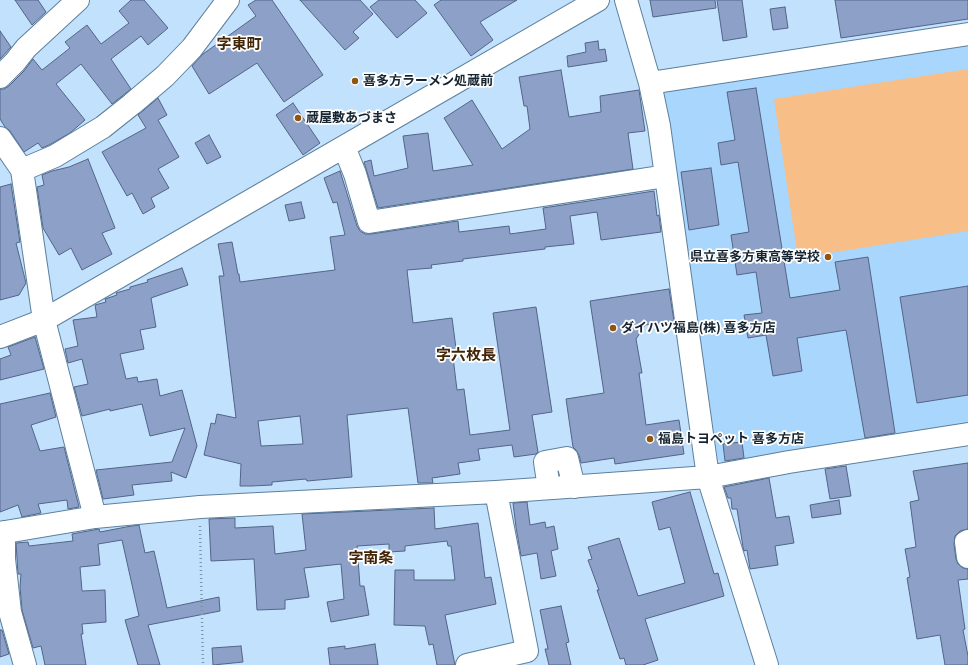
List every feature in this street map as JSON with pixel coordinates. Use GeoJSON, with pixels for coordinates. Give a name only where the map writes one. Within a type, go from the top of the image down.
{"type":"FeatureCollection","features":[{"type":"Feature","properties":{"kind":"street"},"geometry":{"type":"LineString","coordinates":[[0,77],[26,48],[78,0]]}},
{"type":"Feature","properties":{"kind":"street"},"geometry":{"type":"LineString","coordinates":[[22,170],[55,156],[103,127],[132,104],[165,76],[192,48],[228,0]]}},
{"type":"Feature","properties":{"kind":"street"},"geometry":{"type":"LineString","coordinates":[[0,337],[44,320],[598,0]]}},
{"type":"Feature","properties":{"kind":"street"},"geometry":{"type":"LineString","coordinates":[[626,0],[650,83],[659,126],[708,477],[767,665]]}},
{"type":"Feature","properties":{"kind":"street"},"geometry":{"type":"LineString","coordinates":[[650,83],[968,34]]}},
{"type":"Feature","properties":{"kind":"street"},"geometry":{"type":"LineString","coordinates":[[2,146],[22,170],[44,320],[95,517]]}},
{"type":"Feature","properties":{"kind":"street"},"geometry":{"type":"LineString","coordinates":[[344,147],[355,174],[369,222],[666,176]]}},
{"type":"Feature","properties":{"kind":"street"},"geometry":{"type":"LineString","coordinates":[[25,665],[12,619],[8,598],[2,533],[95,517],[200,507],[496,492],[708,477],[789,462],[968,434]]}},
{"type":"Feature","properties":{"kind":"street"},"geometry":{"type":"LineString","coordinates":[[549,488],[545,462],[567,458],[574,487]]}},
{"type":"Feature","properties":{"kind":"street"},"geometry":{"type":"LineString","coordinates":[[468,665],[529,658],[496,492]]}},
{"type":"Feature","properties":{"kind":"street"},"geometry":{"type":"LineString","coordinates":[[968,541],[966,542],[968,557]]}},
{"type":"Feature","properties":{"kind":"path"},"geometry":{"type":"LineString","coordinates":[[200,507],[203,665]]}},
{"type":"Feature","properties":{"kind":"shaded area","name":"県立喜多方東高等学校"},"geometry":{"type":"Polygon","coordinates":[[[968,45],[968,424],[723,463],[718,459],[662,90],[968,45]]]}},
{"type":"Feature","properties":{"kind":"shaded area"},"geometry":{"type":"Polygon","coordinates":[[[968,69],[968,231],[798,258],[774,99],[968,69]]]}},
{"type":"Feature","properties":{"kind":"building"},"geometry":{"type":"Polygon","coordinates":[[[15,0],[38,0],[46,12],[32,25],[15,0]]]}},
{"type":"Feature","properties":{"kind":"building"},"geometry":{"type":"Polygon","coordinates":[[[131,0],[144,0],[168,28],[148,45],[141,36],[111,59],[131,89],[112,104],[81,64],[56,84],[85,120],[70,133],[49,145],[42,148],[38,143],[24,152],[0,119],[0,89],[4,89],[9,86],[24,71],[33,59],[42,70],[70,48],[65,42],[87,25],[101,44],[129,23],[119,11],[131,0]]]}},
{"type":"Feature","properties":{"kind":"building"},"geometry":{"type":"Polygon","coordinates":[[[256,0],[272,0],[323,75],[284,102],[257,63],[209,94],[192,66],[203,54],[256,16],[248,5],[256,0]]]}},
{"type":"Feature","properties":{"kind":"building"},"geometry":{"type":"Polygon","coordinates":[[[300,0],[360,0],[373,14],[353,32],[359,38],[345,50],[300,0]]]}},
{"type":"Feature","properties":{"kind":"building"},"geometry":{"type":"Polygon","coordinates":[[[379,0],[415,0],[427,13],[397,38],[370,7],[379,0]]]}},
{"type":"Feature","properties":{"kind":"building"},"geometry":{"type":"Polygon","coordinates":[[[441,0],[517,0],[480,22],[493,40],[471,56],[434,5],[441,0]]]}},
{"type":"Feature","properties":{"kind":"building"},"geometry":{"type":"Polygon","coordinates":[[[650,0],[715,0],[716,8],[653,17],[650,0]]]}},
{"type":"Feature","properties":{"kind":"building"},"geometry":{"type":"Polygon","coordinates":[[[717,0],[742,0],[747,37],[723,41],[717,0]]]}},
{"type":"Feature","properties":{"kind":"building"},"geometry":{"type":"Polygon","coordinates":[[[835,0],[968,0],[968,19],[841,38],[835,0]]]}},
{"type":"Feature","properties":{"kind":"building"},"geometry":{"type":"Polygon","coordinates":[[[785,7],[788,28],[773,30],[770,9],[785,7]]]}},
{"type":"Feature","properties":{"kind":"building"},"geometry":{"type":"Polygon","coordinates":[[[0,31],[11,47],[0,59],[0,31]]]}},
{"type":"Feature","properties":{"kind":"building"},"geometry":{"type":"Polygon","coordinates":[[[598,41],[599,50],[605,49],[607,61],[568,67],[567,56],[586,52],[585,43],[598,41]]]}},
{"type":"Feature","properties":{"kind":"building"},"geometry":{"type":"Polygon","coordinates":[[[561,70],[569,117],[601,112],[600,96],[639,90],[645,131],[628,133],[633,169],[378,208],[364,162],[371,160],[374,176],[408,168],[403,136],[428,133],[433,171],[473,165],[444,118],[472,100],[502,149],[530,129],[527,106],[524,106],[519,77],[561,70]]]}},
{"type":"Feature","properties":{"kind":"building"},"geometry":{"type":"Polygon","coordinates":[[[756,88],[790,298],[840,290],[835,262],[868,257],[895,433],[865,438],[846,330],[797,338],[802,371],[773,376],[766,335],[748,338],[744,315],[762,313],[756,272],[737,275],[731,235],[749,232],[738,162],[721,165],[718,143],[735,140],[727,92],[756,88]]]}},
{"type":"Feature","properties":{"kind":"building"},"geometry":{"type":"Polygon","coordinates":[[[158,98],[167,115],[158,120],[179,157],[158,169],[169,188],[151,198],[155,207],[143,214],[132,193],[127,196],[102,152],[146,128],[138,115],[158,98]]]}},
{"type":"Feature","properties":{"kind":"building"},"geometry":{"type":"Polygon","coordinates":[[[293,103],[320,143],[303,155],[276,115],[293,103]]]}},
{"type":"Feature","properties":{"kind":"building"},"geometry":{"type":"Polygon","coordinates":[[[209,135],[221,157],[207,164],[195,143],[209,135]]]}},
{"type":"Feature","properties":{"kind":"building"},"geometry":{"type":"Polygon","coordinates":[[[88,159],[115,228],[102,233],[112,254],[82,270],[71,248],[59,255],[43,228],[37,187],[44,185],[42,175],[69,167],[88,159]]]}},
{"type":"Feature","properties":{"kind":"building"},"geometry":{"type":"Polygon","coordinates":[[[711,168],[719,225],[689,230],[681,172],[711,168]]]}},
{"type":"Feature","properties":{"kind":"building"},"geometry":{"type":"Polygon","coordinates":[[[340,171],[357,226],[360,231],[365,234],[458,221],[459,232],[509,226],[510,234],[546,229],[543,208],[654,191],[657,216],[659,215],[661,232],[601,240],[597,212],[570,216],[574,244],[463,259],[463,261],[431,265],[432,268],[407,270],[413,323],[452,318],[457,356],[453,357],[457,390],[464,389],[470,435],[510,430],[493,313],[536,307],[552,412],[532,415],[538,452],[536,454],[514,457],[512,445],[478,449],[480,460],[458,463],[460,474],[432,478],[433,483],[418,483],[408,408],[347,415],[352,477],[307,481],[306,479],[272,482],[272,485],[240,486],[241,464],[204,455],[211,423],[215,424],[217,414],[236,418],[219,276],[224,276],[218,244],[232,242],[240,282],[335,270],[330,237],[345,235],[337,202],[333,203],[324,178],[340,171]],[[300,416],[258,421],[261,446],[303,444],[300,416]]]}},
{"type":"Feature","properties":{"kind":"building"},"geometry":{"type":"Polygon","coordinates":[[[11,184],[20,242],[16,243],[26,283],[19,295],[0,300],[0,187],[11,184]]]}},
{"type":"Feature","properties":{"kind":"building"},"geometry":{"type":"Polygon","coordinates":[[[301,202],[305,218],[289,221],[285,205],[301,202]]]}},
{"type":"Feature","properties":{"kind":"building"},"geometry":{"type":"Polygon","coordinates":[[[182,268],[188,285],[151,298],[156,327],[140,330],[144,349],[120,354],[126,379],[137,377],[138,382],[157,379],[160,396],[182,390],[197,446],[186,478],[171,472],[172,481],[132,485],[134,495],[103,499],[96,470],[172,462],[185,428],[150,436],[142,404],[110,411],[110,409],[82,416],[74,387],[88,384],[82,359],[68,363],[65,349],[78,346],[73,320],[97,317],[95,305],[106,302],[105,299],[117,295],[116,293],[130,289],[130,287],[148,282],[147,280],[182,268]]]}},
{"type":"Feature","properties":{"kind":"building"},"geometry":{"type":"Polygon","coordinates":[[[968,286],[968,395],[917,403],[900,297],[968,286]]]}},
{"type":"Feature","properties":{"kind":"building"},"geometry":{"type":"Polygon","coordinates":[[[669,289],[674,321],[645,325],[636,339],[642,373],[639,373],[646,425],[679,420],[684,454],[615,464],[614,458],[581,463],[579,455],[573,447],[566,399],[604,393],[590,301],[669,289]]]}},
{"type":"Feature","properties":{"kind":"building"},"geometry":{"type":"Polygon","coordinates":[[[35,337],[44,369],[0,380],[0,359],[11,355],[8,347],[35,337]]]}},
{"type":"Feature","properties":{"kind":"building"},"geometry":{"type":"Polygon","coordinates":[[[50,393],[56,417],[31,425],[40,451],[64,447],[79,507],[68,509],[67,500],[38,504],[41,513],[22,517],[18,505],[0,512],[0,404],[50,393]]]}},
{"type":"Feature","properties":{"kind":"building"},"geometry":{"type":"Polygon","coordinates":[[[742,442],[744,458],[725,461],[723,444],[742,442]]]}},
{"type":"Feature","properties":{"kind":"building"},"geometry":{"type":"Polygon","coordinates":[[[968,463],[968,529],[960,531],[955,536],[954,544],[958,564],[963,568],[968,569],[968,579],[958,580],[965,629],[963,630],[968,656],[968,665],[945,665],[940,635],[917,639],[907,578],[910,577],[905,549],[916,547],[910,502],[919,500],[913,471],[968,463]]]}},
{"type":"Feature","properties":{"kind":"building"},"geometry":{"type":"Polygon","coordinates":[[[846,466],[851,496],[830,499],[825,469],[846,466]]]}},
{"type":"Feature","properties":{"kind":"building"},"geometry":{"type":"Polygon","coordinates":[[[769,478],[776,518],[789,516],[794,543],[775,546],[778,565],[750,569],[747,550],[744,551],[743,547],[737,509],[732,509],[731,498],[728,498],[724,487],[769,478]]]}},
{"type":"Feature","properties":{"kind":"building"},"geometry":{"type":"Polygon","coordinates":[[[690,492],[714,574],[718,573],[724,596],[645,619],[658,660],[643,665],[626,665],[624,658],[620,659],[597,590],[599,590],[588,560],[592,559],[588,547],[619,538],[638,596],[685,583],[670,527],[659,530],[652,502],[690,492]]]}},
{"type":"Feature","properties":{"kind":"building"},"geometry":{"type":"Polygon","coordinates":[[[839,500],[841,514],[812,518],[810,505],[839,500]]]}},
{"type":"Feature","properties":{"kind":"building"},"geometry":{"type":"Polygon","coordinates":[[[527,502],[530,525],[545,522],[546,528],[554,526],[558,549],[551,551],[556,576],[541,579],[537,553],[521,556],[513,503],[527,502]]]}},
{"type":"Feature","properties":{"kind":"building"},"geometry":{"type":"Polygon","coordinates":[[[434,508],[435,529],[478,523],[485,578],[491,577],[496,604],[445,615],[455,665],[437,665],[433,644],[429,645],[425,626],[394,625],[395,570],[414,570],[414,580],[455,580],[451,546],[448,546],[447,541],[405,546],[405,551],[389,552],[389,544],[357,546],[360,586],[364,586],[369,615],[331,622],[327,602],[344,599],[341,564],[304,568],[309,597],[285,600],[285,609],[257,610],[254,559],[211,561],[209,519],[235,518],[235,528],[273,526],[275,554],[306,550],[302,514],[434,508]]]}},
{"type":"Feature","properties":{"kind":"building"},"geometry":{"type":"Polygon","coordinates":[[[139,525],[145,553],[154,551],[167,608],[219,597],[220,611],[148,625],[160,665],[138,665],[125,620],[139,616],[122,540],[98,544],[100,565],[80,567],[82,591],[105,590],[106,622],[82,624],[83,634],[81,634],[86,665],[45,665],[41,646],[33,648],[22,610],[20,587],[21,574],[18,574],[16,543],[28,542],[29,546],[73,541],[72,534],[99,529],[100,532],[139,525]]]}},
{"type":"Feature","properties":{"kind":"building"},"geometry":{"type":"Polygon","coordinates":[[[561,606],[569,642],[566,643],[571,665],[549,665],[545,649],[548,649],[540,610],[561,606]]]}},
{"type":"Feature","properties":{"kind":"building"},"geometry":{"type":"Polygon","coordinates":[[[0,630],[2,630],[9,654],[0,657],[0,630]]]}},
{"type":"Feature","properties":{"kind":"building"},"geometry":{"type":"Polygon","coordinates":[[[375,644],[378,665],[330,665],[328,648],[345,646],[345,649],[375,644]]]}},
{"type":"Feature","properties":{"kind":"building"},"geometry":{"type":"Polygon","coordinates":[[[241,646],[243,662],[213,665],[212,648],[241,646]]]}},
{"type":"Feature","properties":{"kind":"place","name":"喜多方ラーメン処蔵前"},"geometry":{"type":"Point","coordinates":[355,81]}},
{"type":"Feature","properties":{"kind":"place","name":"蔵屋敷あづまさ"},"geometry":{"type":"Point","coordinates":[298,118]}},
{"type":"Feature","properties":{"kind":"place","name":"県立喜多方東高等学校"},"geometry":{"type":"Point","coordinates":[828,257]}},
{"type":"Feature","properties":{"kind":"place","name":"ダイハツ福島(株) 喜多方店"},"geometry":{"type":"Point","coordinates":[613,328]}},
{"type":"Feature","properties":{"kind":"place","name":"福島トヨペット 喜多方店"},"geometry":{"type":"Point","coordinates":[650,439]}},
{"type":"Feature","properties":{"kind":"district","name":"字東町"},"geometry":{"type":"Point","coordinates":[239,45]}},
{"type":"Feature","properties":{"kind":"district","name":"字六枚長"},"geometry":{"type":"Point","coordinates":[466,356]}},
{"type":"Feature","properties":{"kind":"district","name":"字南条"},"geometry":{"type":"Point","coordinates":[371,559]}}]}
